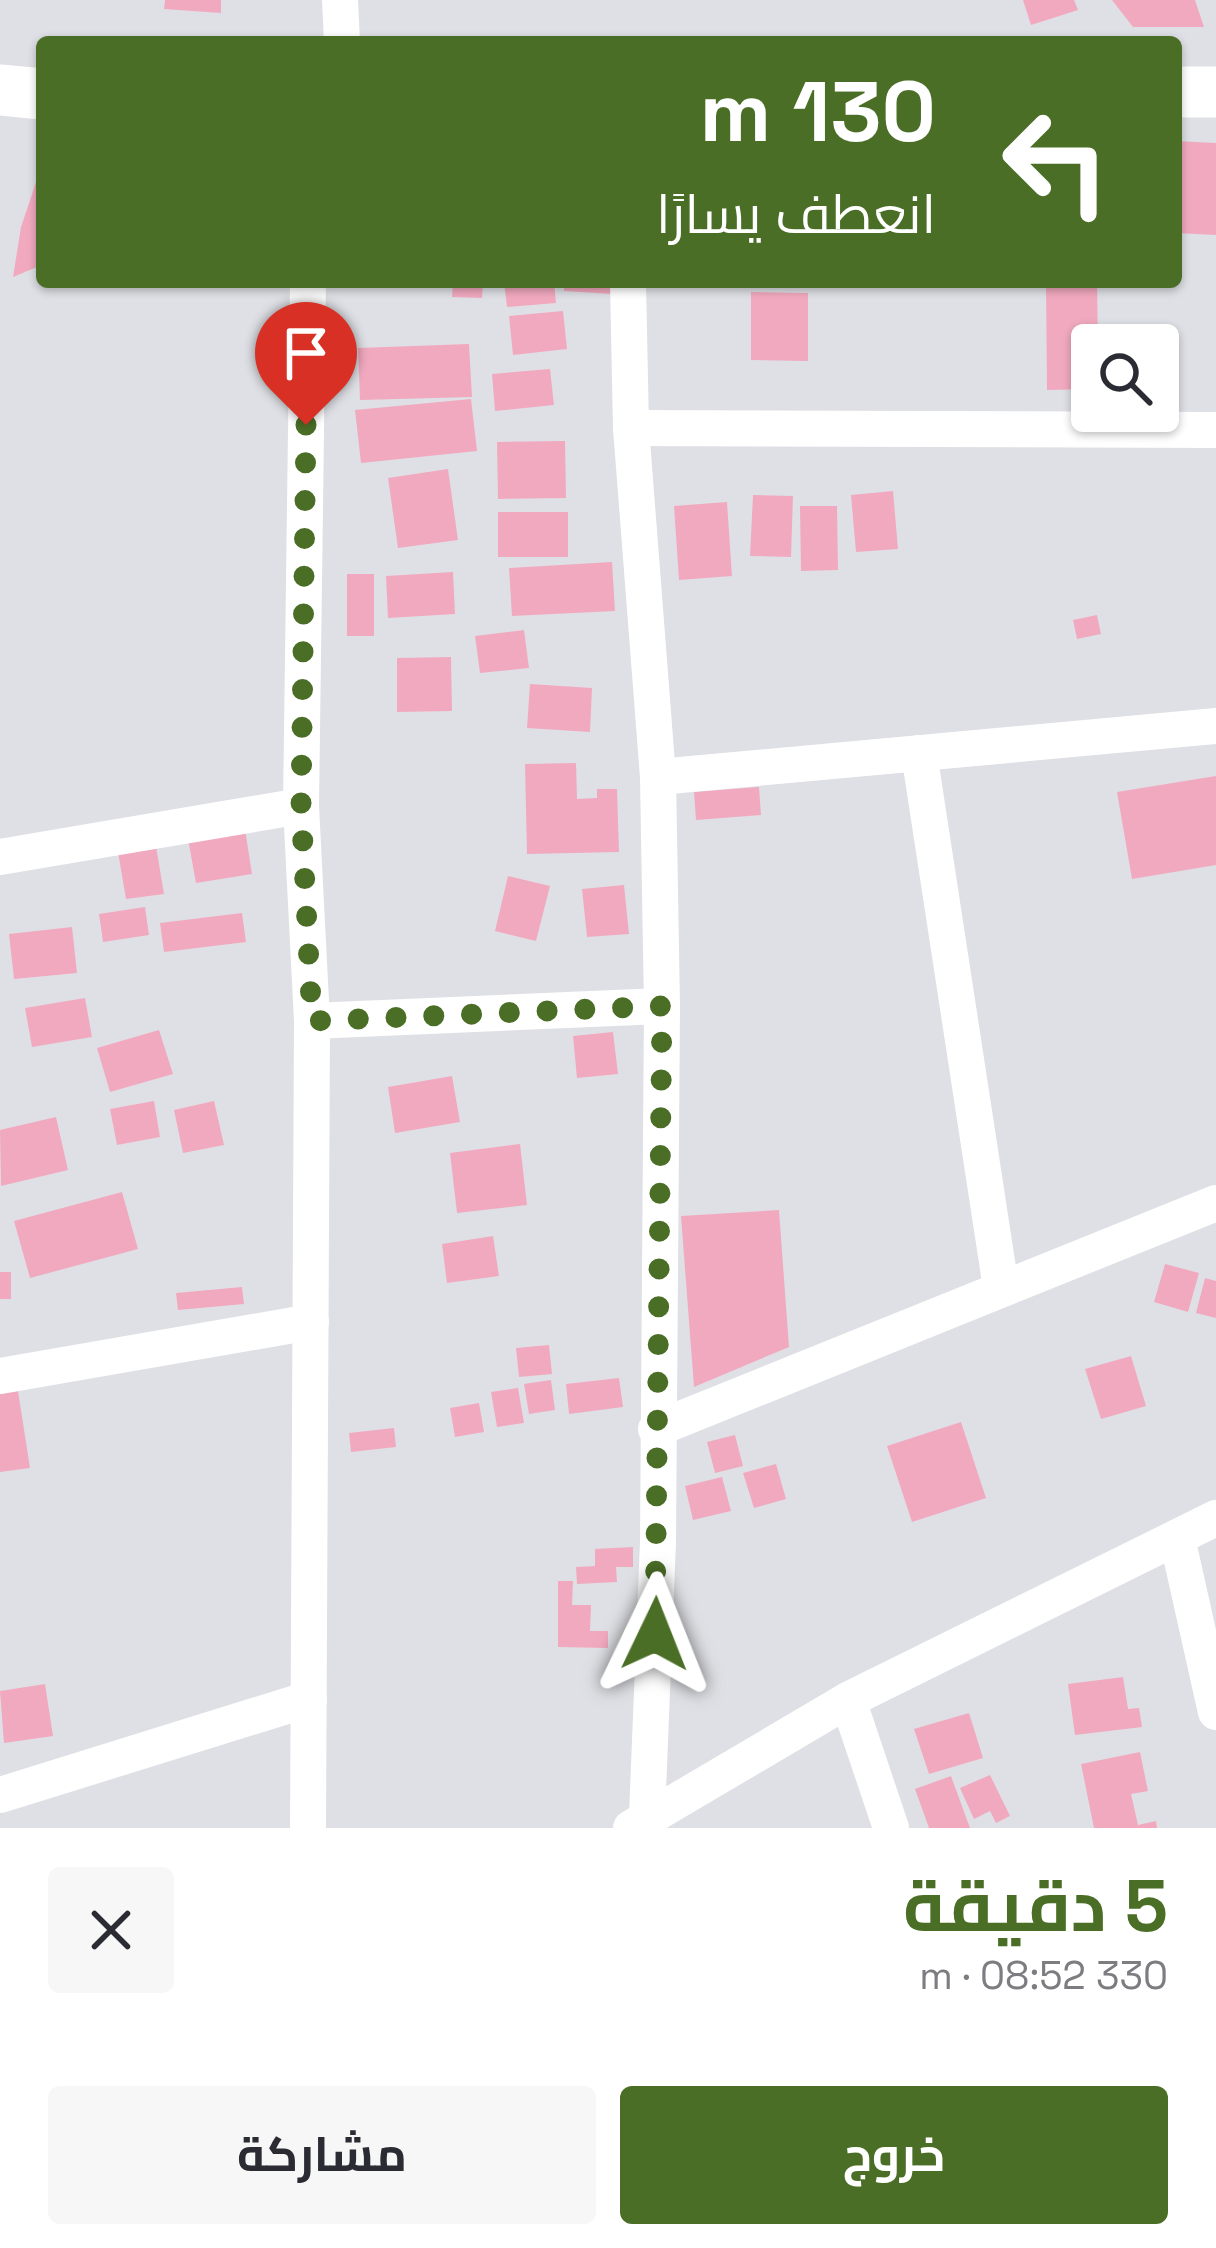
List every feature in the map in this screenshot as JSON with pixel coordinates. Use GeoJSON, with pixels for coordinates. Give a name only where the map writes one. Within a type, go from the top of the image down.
{"type":"FeatureCollection","features":[{"type":"Feature","properties":{"kind":"street"},"geometry":{"type":"LineString","coordinates":[[340,0],[342,36]]}},
{"type":"Feature","properties":{"kind":"street"},"geometry":{"type":"LineString","coordinates":[[0,90],[36,93]]}},
{"type":"Feature","properties":{"kind":"street"},"geometry":{"type":"LineString","coordinates":[[1182,92],[1216,92]]}},
{"type":"Feature","properties":{"kind":"street"},"geometry":{"type":"LineString","coordinates":[[308,288],[301,806],[312,1021],[308,1828]]}},
{"type":"Feature","properties":{"kind":"street"},"geometry":{"type":"LineString","coordinates":[[628,288],[631,428],[658,777],[662,1006],[658,1542],[639,1822]]}},
{"type":"Feature","properties":{"kind":"street"},"geometry":{"type":"LineString","coordinates":[[631,428],[1216,430]]}},
{"type":"Feature","properties":{"kind":"street"},"geometry":{"type":"LineString","coordinates":[[658,777],[1216,726]]}},
{"type":"Feature","properties":{"kind":"street"},"geometry":{"type":"LineString","coordinates":[[919,753],[1001,1288]]}},
{"type":"Feature","properties":{"kind":"street"},"geometry":{"type":"LineString","coordinates":[[0,857],[301,806]]}},
{"type":"Feature","properties":{"kind":"street"},"geometry":{"type":"LineString","coordinates":[[312,1021],[662,1006]]}},
{"type":"Feature","properties":{"kind":"street"},"geometry":{"type":"LineString","coordinates":[[656,1429],[1216,1203]]}},
{"type":"Feature","properties":{"kind":"street"},"geometry":{"type":"LineString","coordinates":[[0,1376],[310,1322]]}},
{"type":"Feature","properties":{"kind":"street"},"geometry":{"type":"LineString","coordinates":[[639,1822],[848,1700],[1216,1518]]}},
{"type":"Feature","properties":{"kind":"street"},"geometry":{"type":"LineString","coordinates":[[1177,1538],[1216,1712]]}},
{"type":"Feature","properties":{"kind":"street"},"geometry":{"type":"LineString","coordinates":[[0,1796],[309,1699]]}},
{"type":"Feature","properties":{"kind":"street"},"geometry":{"type":"LineString","coordinates":[[848,1700],[891,1828]]}},
{"type":"Feature","properties":{"kind":"building"},"geometry":{"type":"Polygon","coordinates":[[[165,0],[221,0],[221,13],[164,9],[165,0]]]}},
{"type":"Feature","properties":{"kind":"building"},"geometry":{"type":"Polygon","coordinates":[[[1023,0],[1074,0],[1078,10],[1031,25],[1023,0]]]}},
{"type":"Feature","properties":{"kind":"building"},"geometry":{"type":"Polygon","coordinates":[[[1112,0],[1195,0],[1204,27],[1133,27],[1112,0]]]}},
{"type":"Feature","properties":{"kind":"building"},"geometry":{"type":"Polygon","coordinates":[[[1182,141],[1216,143],[1216,235],[1182,233],[1182,141]]]}},
{"type":"Feature","properties":{"kind":"building"},"geometry":{"type":"Polygon","coordinates":[[[36,182],[36,267],[13,277],[21,227],[36,182]]]}},
{"type":"Feature","properties":{"kind":"building"},"geometry":{"type":"Polygon","coordinates":[[[453,288],[483,288],[482,298],[452,297],[453,288]]]}},
{"type":"Feature","properties":{"kind":"building"},"geometry":{"type":"Polygon","coordinates":[[[505,288],[555,288],[556,303],[507,307],[505,288]]]}},
{"type":"Feature","properties":{"kind":"building"},"geometry":{"type":"Polygon","coordinates":[[[564,288],[612,288],[611,294],[564,288]]]}},
{"type":"Feature","properties":{"kind":"building"},"geometry":{"type":"Polygon","coordinates":[[[1046,288],[1097,288],[1098,324],[1071,324],[1071,389],[1047,390],[1046,288]]]}},
{"type":"Feature","properties":{"kind":"building"},"geometry":{"type":"Polygon","coordinates":[[[751,292],[808,293],[808,361],[751,360],[751,292]]]}},
{"type":"Feature","properties":{"kind":"building"},"geometry":{"type":"Polygon","coordinates":[[[563,311],[567,349],[513,355],[509,316],[563,311]]]}},
{"type":"Feature","properties":{"kind":"building"},"geometry":{"type":"Polygon","coordinates":[[[469,344],[472,397],[360,400],[358,348],[469,344]]]}},
{"type":"Feature","properties":{"kind":"building"},"geometry":{"type":"Polygon","coordinates":[[[550,369],[554,405],[495,411],[492,374],[550,369]]]}},
{"type":"Feature","properties":{"kind":"building"},"geometry":{"type":"Polygon","coordinates":[[[471,399],[477,451],[361,463],[355,410],[471,399]]]}},
{"type":"Feature","properties":{"kind":"building"},"geometry":{"type":"Polygon","coordinates":[[[565,441],[566,498],[498,499],[497,442],[565,441]]]}},
{"type":"Feature","properties":{"kind":"building"},"geometry":{"type":"Polygon","coordinates":[[[448,469],[458,540],[398,548],[388,478],[448,469]]]}},
{"type":"Feature","properties":{"kind":"building"},"geometry":{"type":"Polygon","coordinates":[[[893,491],[898,549],[856,552],[851,495],[893,491]]]}},
{"type":"Feature","properties":{"kind":"building"},"geometry":{"type":"Polygon","coordinates":[[[753,495],[793,496],[791,557],[750,556],[753,495]]]}},
{"type":"Feature","properties":{"kind":"building"},"geometry":{"type":"Polygon","coordinates":[[[727,502],[732,576],[679,580],[674,506],[727,502]]]}},
{"type":"Feature","properties":{"kind":"building"},"geometry":{"type":"Polygon","coordinates":[[[800,506],[837,506],[838,570],[801,571],[800,506]]]}},
{"type":"Feature","properties":{"kind":"building"},"geometry":{"type":"Polygon","coordinates":[[[498,512],[568,512],[568,557],[498,557],[498,512]]]}},
{"type":"Feature","properties":{"kind":"building"},"geometry":{"type":"Polygon","coordinates":[[[612,562],[615,611],[512,616],[509,568],[612,562]]]}},
{"type":"Feature","properties":{"kind":"building"},"geometry":{"type":"Polygon","coordinates":[[[453,572],[455,614],[388,618],[386,576],[453,572]]]}},
{"type":"Feature","properties":{"kind":"building"},"geometry":{"type":"Polygon","coordinates":[[[347,574],[374,574],[374,636],[347,636],[347,574]]]}},
{"type":"Feature","properties":{"kind":"building"},"geometry":{"type":"Polygon","coordinates":[[[1097,615],[1101,634],[1077,639],[1073,620],[1097,615]]]}},
{"type":"Feature","properties":{"kind":"building"},"geometry":{"type":"Polygon","coordinates":[[[524,630],[529,668],[480,673],[475,636],[524,630]]]}},
{"type":"Feature","properties":{"kind":"building"},"geometry":{"type":"Polygon","coordinates":[[[451,657],[452,711],[397,712],[397,658],[451,657]]]}},
{"type":"Feature","properties":{"kind":"building"},"geometry":{"type":"Polygon","coordinates":[[[530,684],[592,688],[590,732],[527,728],[530,684]]]}},
{"type":"Feature","properties":{"kind":"building"},"geometry":{"type":"Polygon","coordinates":[[[576,763],[577,799],[597,798],[597,789],[617,789],[619,852],[527,854],[525,764],[576,763]]]}},
{"type":"Feature","properties":{"kind":"building"},"geometry":{"type":"Polygon","coordinates":[[[1216,776],[1216,865],[1132,879],[1117,792],[1216,776]]]}},
{"type":"Feature","properties":{"kind":"building"},"geometry":{"type":"Polygon","coordinates":[[[759,787],[761,815],[696,820],[694,792],[759,787]]]}},
{"type":"Feature","properties":{"kind":"building"},"geometry":{"type":"Polygon","coordinates":[[[245,829],[252,874],[196,883],[188,839],[245,829]]]}},
{"type":"Feature","properties":{"kind":"building"},"geometry":{"type":"Polygon","coordinates":[[[156,846],[164,894],[126,899],[118,852],[156,846]]]}},
{"type":"Feature","properties":{"kind":"building"},"geometry":{"type":"Polygon","coordinates":[[[508,876],[550,886],[536,941],[495,931],[508,876]]]}},
{"type":"Feature","properties":{"kind":"building"},"geometry":{"type":"Polygon","coordinates":[[[624,885],[629,934],[587,937],[582,889],[624,885]]]}},
{"type":"Feature","properties":{"kind":"building"},"geometry":{"type":"Polygon","coordinates":[[[145,907],[149,935],[103,942],[99,914],[145,907]]]}},
{"type":"Feature","properties":{"kind":"building"},"geometry":{"type":"Polygon","coordinates":[[[242,913],[246,942],[164,952],[160,923],[242,913]]]}},
{"type":"Feature","properties":{"kind":"building"},"geometry":{"type":"Polygon","coordinates":[[[72,927],[77,973],[14,979],[9,934],[72,927]]]}},
{"type":"Feature","properties":{"kind":"building"},"geometry":{"type":"Polygon","coordinates":[[[85,998],[92,1037],[32,1047],[25,1008],[85,998]]]}},
{"type":"Feature","properties":{"kind":"building"},"geometry":{"type":"Polygon","coordinates":[[[159,1030],[173,1074],[110,1092],[97,1048],[159,1030]]]}},
{"type":"Feature","properties":{"kind":"building"},"geometry":{"type":"Polygon","coordinates":[[[613,1032],[618,1074],[577,1078],[573,1036],[613,1032]]]}},
{"type":"Feature","properties":{"kind":"building"},"geometry":{"type":"Polygon","coordinates":[[[452,1076],[460,1122],[395,1133],[388,1087],[452,1076]]]}},
{"type":"Feature","properties":{"kind":"building"},"geometry":{"type":"Polygon","coordinates":[[[154,1101],[160,1137],[117,1145],[110,1109],[154,1101]]]}},
{"type":"Feature","properties":{"kind":"building"},"geometry":{"type":"Polygon","coordinates":[[[214,1101],[224,1145],[183,1153],[174,1110],[214,1101]]]}},
{"type":"Feature","properties":{"kind":"building"},"geometry":{"type":"Polygon","coordinates":[[[56,1117],[68,1170],[1,1186],[0,1130],[56,1117]]]}},
{"type":"Feature","properties":{"kind":"building"},"geometry":{"type":"Polygon","coordinates":[[[520,1144],[527,1205],[457,1213],[450,1153],[520,1144]]]}},
{"type":"Feature","properties":{"kind":"building"},"geometry":{"type":"Polygon","coordinates":[[[122,1192],[138,1249],[30,1278],[14,1221],[122,1192]]]}},
{"type":"Feature","properties":{"kind":"building"},"geometry":{"type":"Polygon","coordinates":[[[779,1210],[789,1347],[694,1387],[681,1216],[779,1210]]]}},
{"type":"Feature","properties":{"kind":"building"},"geometry":{"type":"Polygon","coordinates":[[[493,1236],[499,1276],[447,1283],[442,1244],[493,1236]]]}},
{"type":"Feature","properties":{"kind":"building"},"geometry":{"type":"Polygon","coordinates":[[[1165,1264],[1199,1273],[1188,1312],[1154,1302],[1165,1264]]]}},
{"type":"Feature","properties":{"kind":"building"},"geometry":{"type":"Polygon","coordinates":[[[0,1272],[11,1272],[11,1299],[0,1299],[0,1272]]]}},
{"type":"Feature","properties":{"kind":"building"},"geometry":{"type":"Polygon","coordinates":[[[1205,1278],[1216,1281],[1216,1318],[1196,1313],[1205,1278]]]}},
{"type":"Feature","properties":{"kind":"building"},"geometry":{"type":"Polygon","coordinates":[[[242,1287],[244,1304],[178,1310],[176,1293],[242,1287]]]}},
{"type":"Feature","properties":{"kind":"building"},"geometry":{"type":"Polygon","coordinates":[[[549,1345],[552,1374],[519,1377],[516,1348],[549,1345]]]}},
{"type":"Feature","properties":{"kind":"building"},"geometry":{"type":"Polygon","coordinates":[[[1131,1356],[1146,1406],[1101,1419],[1085,1369],[1131,1356]]]}},
{"type":"Feature","properties":{"kind":"building"},"geometry":{"type":"Polygon","coordinates":[[[619,1378],[623,1407],[569,1414],[566,1384],[619,1378]]]}},
{"type":"Feature","properties":{"kind":"building"},"geometry":{"type":"Polygon","coordinates":[[[551,1380],[555,1410],[529,1414],[524,1384],[551,1380]]]}},
{"type":"Feature","properties":{"kind":"building"},"geometry":{"type":"Polygon","coordinates":[[[518,1388],[524,1423],[497,1427],[491,1392],[518,1388]]]}},
{"type":"Feature","properties":{"kind":"building"},"geometry":{"type":"Polygon","coordinates":[[[18,1391],[30,1468],[0,1472],[0,1394],[18,1391]]]}},
{"type":"Feature","properties":{"kind":"building"},"geometry":{"type":"Polygon","coordinates":[[[479,1403],[484,1432],[455,1437],[450,1408],[479,1403]]]}},
{"type":"Feature","properties":{"kind":"building"},"geometry":{"type":"Polygon","coordinates":[[[961,1422],[986,1498],[912,1522],[887,1446],[961,1422]]]}},
{"type":"Feature","properties":{"kind":"building"},"geometry":{"type":"Polygon","coordinates":[[[394,1428],[396,1447],[351,1452],[349,1433],[394,1428]]]}},
{"type":"Feature","properties":{"kind":"building"},"geometry":{"type":"Polygon","coordinates":[[[735,1435],[743,1466],[715,1473],[707,1442],[735,1435]]]}},
{"type":"Feature","properties":{"kind":"building"},"geometry":{"type":"Polygon","coordinates":[[[776,1464],[786,1499],[754,1508],[743,1473],[776,1464]]]}},
{"type":"Feature","properties":{"kind":"building"},"geometry":{"type":"Polygon","coordinates":[[[722,1477],[731,1511],[693,1520],[685,1486],[722,1477]]]}},
{"type":"Feature","properties":{"kind":"building"},"geometry":{"type":"Polygon","coordinates":[[[633,1547],[633,1567],[616,1567],[617,1582],[577,1584],[576,1567],[595,1566],[595,1549],[633,1547]]]}},
{"type":"Feature","properties":{"kind":"building"},"geometry":{"type":"Polygon","coordinates":[[[558,1581],[573,1581],[572,1605],[591,1605],[590,1631],[608,1631],[608,1648],[558,1647],[558,1581]]]}},
{"type":"Feature","properties":{"kind":"building"},"geometry":{"type":"Polygon","coordinates":[[[1123,1677],[1128,1709],[1139,1708],[1142,1727],[1075,1735],[1068,1684],[1123,1677]]]}},
{"type":"Feature","properties":{"kind":"building"},"geometry":{"type":"Polygon","coordinates":[[[45,1684],[53,1736],[4,1743],[0,1691],[45,1684]]]}},
{"type":"Feature","properties":{"kind":"building"},"geometry":{"type":"Polygon","coordinates":[[[969,1713],[983,1758],[929,1774],[914,1729],[969,1713]]]}},
{"type":"Feature","properties":{"kind":"building"},"geometry":{"type":"Polygon","coordinates":[[[1140,1752],[1148,1791],[1131,1794],[1138,1825],[1156,1821],[1157,1828],[1094,1828],[1081,1764],[1140,1752]]]}},
{"type":"Feature","properties":{"kind":"building"},"geometry":{"type":"Polygon","coordinates":[[[990,1775],[1010,1816],[996,1823],[990,1811],[974,1819],[960,1788],[990,1775]]]}},
{"type":"Feature","properties":{"kind":"building"},"geometry":{"type":"Polygon","coordinates":[[[951,1776],[970,1828],[929,1828],[915,1789],[951,1776]]]}},
{"type":"Feature","properties":{"kind":"route"},"geometry":{"type":"LineString","coordinates":[[306,425],[301,806],[312,1021],[662,1006],[655,1634]]}}]}
